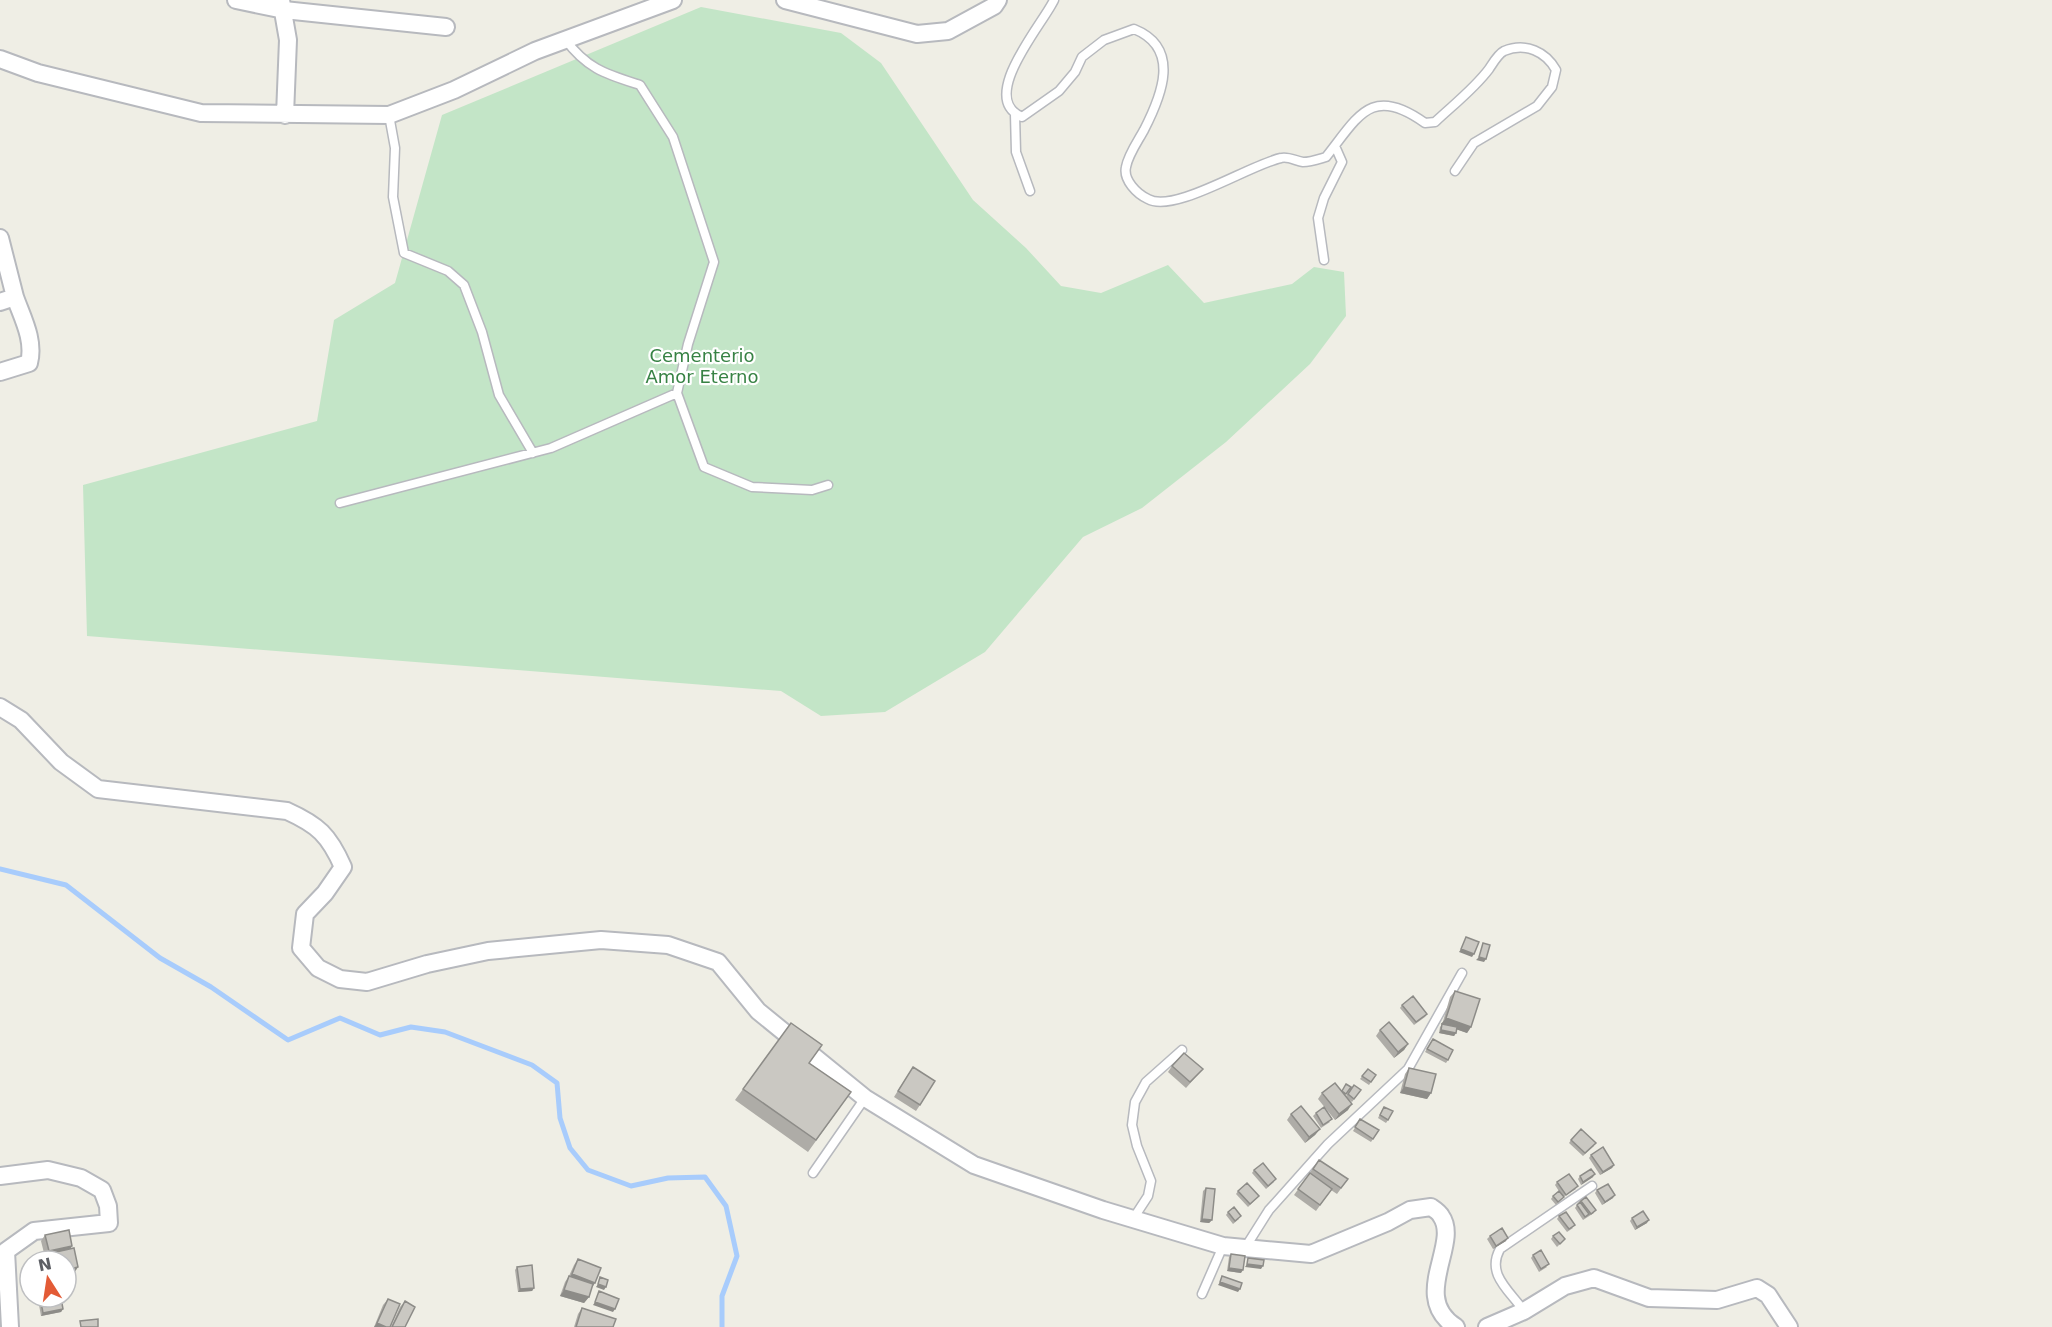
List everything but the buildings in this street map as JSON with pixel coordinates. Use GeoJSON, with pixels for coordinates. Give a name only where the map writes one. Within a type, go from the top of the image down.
{"type":"FeatureCollection","features":[{"type":"Feature","properties":{"kind":"street"},"geometry":{"type":"LineString","coordinates":[[236,0],[446,27]]}},
{"type":"Feature","properties":{"kind":"street"},"geometry":{"type":"LineString","coordinates":[[0,58],[38,73],[201,113],[389,115],[454,90],[565,39],[673,0]]}},
{"type":"Feature","properties":{"kind":"street"},"geometry":{"type":"LineString","coordinates":[[785,0],[917,34],[948,31],[994,6],[998,0]]}},
{"type":"Feature","properties":{"kind":"street"},"geometry":{"type":"LineString","coordinates":[[282,5],[288,40],[285,115]]}},
{"type":"Feature","properties":{"kind":"street"},"geometry":{"type":"LineString","coordinates":[[0,238],[8,299],[31,342],[32,353],[29,363],[0,372]]}},
{"type":"Feature","properties":{"kind":"street"},"geometry":{"type":"LineString","coordinates":[[0,707],[21,720],[61,762],[98,789],[287,811],[314,824],[335,849],[343,867],[325,893],[305,914],[301,948],[318,968],[340,979],[367,982],[427,964],[549,944],[601,940],[668,945],[718,962],[758,1011],[865,1098],[974,1165],[1133,1219],[1222,1246],[1311,1254],[1388,1222],[1410,1210],[1431,1206],[1442,1217],[1445,1231],[1435,1301],[1443,1319],[1456,1327]]}},
{"type":"Feature","properties":{"kind":"street"},"geometry":{"type":"LineString","coordinates":[[0,1176],[48,1170],[81,1178],[102,1190],[108,1206],[110,1223],[34,1231],[6,1251],[10,1327]]}},
{"type":"Feature","properties":{"kind":"street"},"geometry":{"type":"LineString","coordinates":[[1487,1327],[1524,1311],[1565,1286],[1594,1278],[1649,1298],[1717,1300],[1757,1288],[1768,1295],[1789,1327]]}},
{"type":"Feature","properties":{"kind":"lane"},"geometry":{"type":"LineString","coordinates":[[1030,191],[1016,152],[1015,114],[1006,96],[1010,78],[1034,29],[1048,15],[1054,0]]}},
{"type":"Feature","properties":{"kind":"lane"},"geometry":{"type":"LineString","coordinates":[[1015,114],[1022,117],[1059,91],[1075,72],[1082,57],[1104,40],[1134,29],[1148,35],[1156,45],[1166,73],[1146,126],[1125,168],[1128,180],[1139,194],[1150,201],[1164,202],[1209,189],[1230,177],[1283,157],[1305,162],[1326,157],[1359,113],[1378,105],[1408,111],[1425,123],[1435,122],[1482,78],[1502,52],[1515,49],[1537,50],[1550,58],[1556,70],[1552,87],[1537,106],[1474,142],[1455,171]]}},
{"type":"Feature","properties":{"kind":"lane"},"geometry":{"type":"LineString","coordinates":[[565,39],[578,56],[600,72],[640,85],[673,137],[714,262],[688,344],[677,393],[704,468],[752,487],[812,489],[828,485]]}},
{"type":"Feature","properties":{"kind":"lane"},"geometry":{"type":"LineString","coordinates":[[389,115],[395,148],[393,197],[404,253],[448,271],[464,285],[482,332],[499,395],[533,453]]}},
{"type":"Feature","properties":{"kind":"lane"},"geometry":{"type":"LineString","coordinates":[[1324,260],[1318,218],[1324,198],[1342,162],[1335,146]]}},
{"type":"Feature","properties":{"kind":"lane"},"geometry":{"type":"LineString","coordinates":[[340,502],[551,448],[677,393]]}},
{"type":"Feature","properties":{"kind":"lane"},"geometry":{"type":"LineString","coordinates":[[1245,1248],[1269,1210],[1328,1144],[1408,1069],[1462,973]]}},
{"type":"Feature","properties":{"kind":"lane"},"geometry":{"type":"LineString","coordinates":[[1133,1219],[1148,1196],[1151,1181],[1137,1146],[1132,1125],[1135,1102],[1146,1082],[1182,1050]]}},
{"type":"Feature","properties":{"kind":"lane"},"geometry":{"type":"LineString","coordinates":[[813,1173],[865,1098]]}},
{"type":"Feature","properties":{"kind":"lane"},"geometry":{"type":"LineString","coordinates":[[1524,1311],[1494,1272],[1494,1260],[1500,1249],[1593,1186]]}},
{"type":"Feature","properties":{"kind":"lane"},"geometry":{"type":"LineString","coordinates":[[1202,1294],[1222,1246]]}},
{"type":"Feature","properties":{"kind":"green space","name":"Cementerio Amor Eterno"},"geometry":{"type":"Polygon","coordinates":[[[701,7],[841,33],[881,63],[973,200],[1026,248],[1061,286],[1101,293],[1168,265],[1204,303],[1292,284],[1314,267],[1344,272],[1346,316],[1310,364],[1226,442],[1142,508],[1083,537],[985,652],[885,712],[821,716],[781,691],[87,636],[83,485],[317,421],[334,320],[395,283],[442,115],[701,7]]]}},
{"type":"Feature","properties":{"kind":"waterway"},"geometry":{"type":"LineString","coordinates":[[0,869],[66,885],[160,958],[211,987],[288,1040],[340,1018],[380,1035],[411,1027],[445,1032],[532,1065],[557,1083],[560,1118],[570,1148],[588,1170],[631,1186],[668,1178],[705,1177],[726,1206],[737,1256],[722,1296],[722,1327]]}}]}
